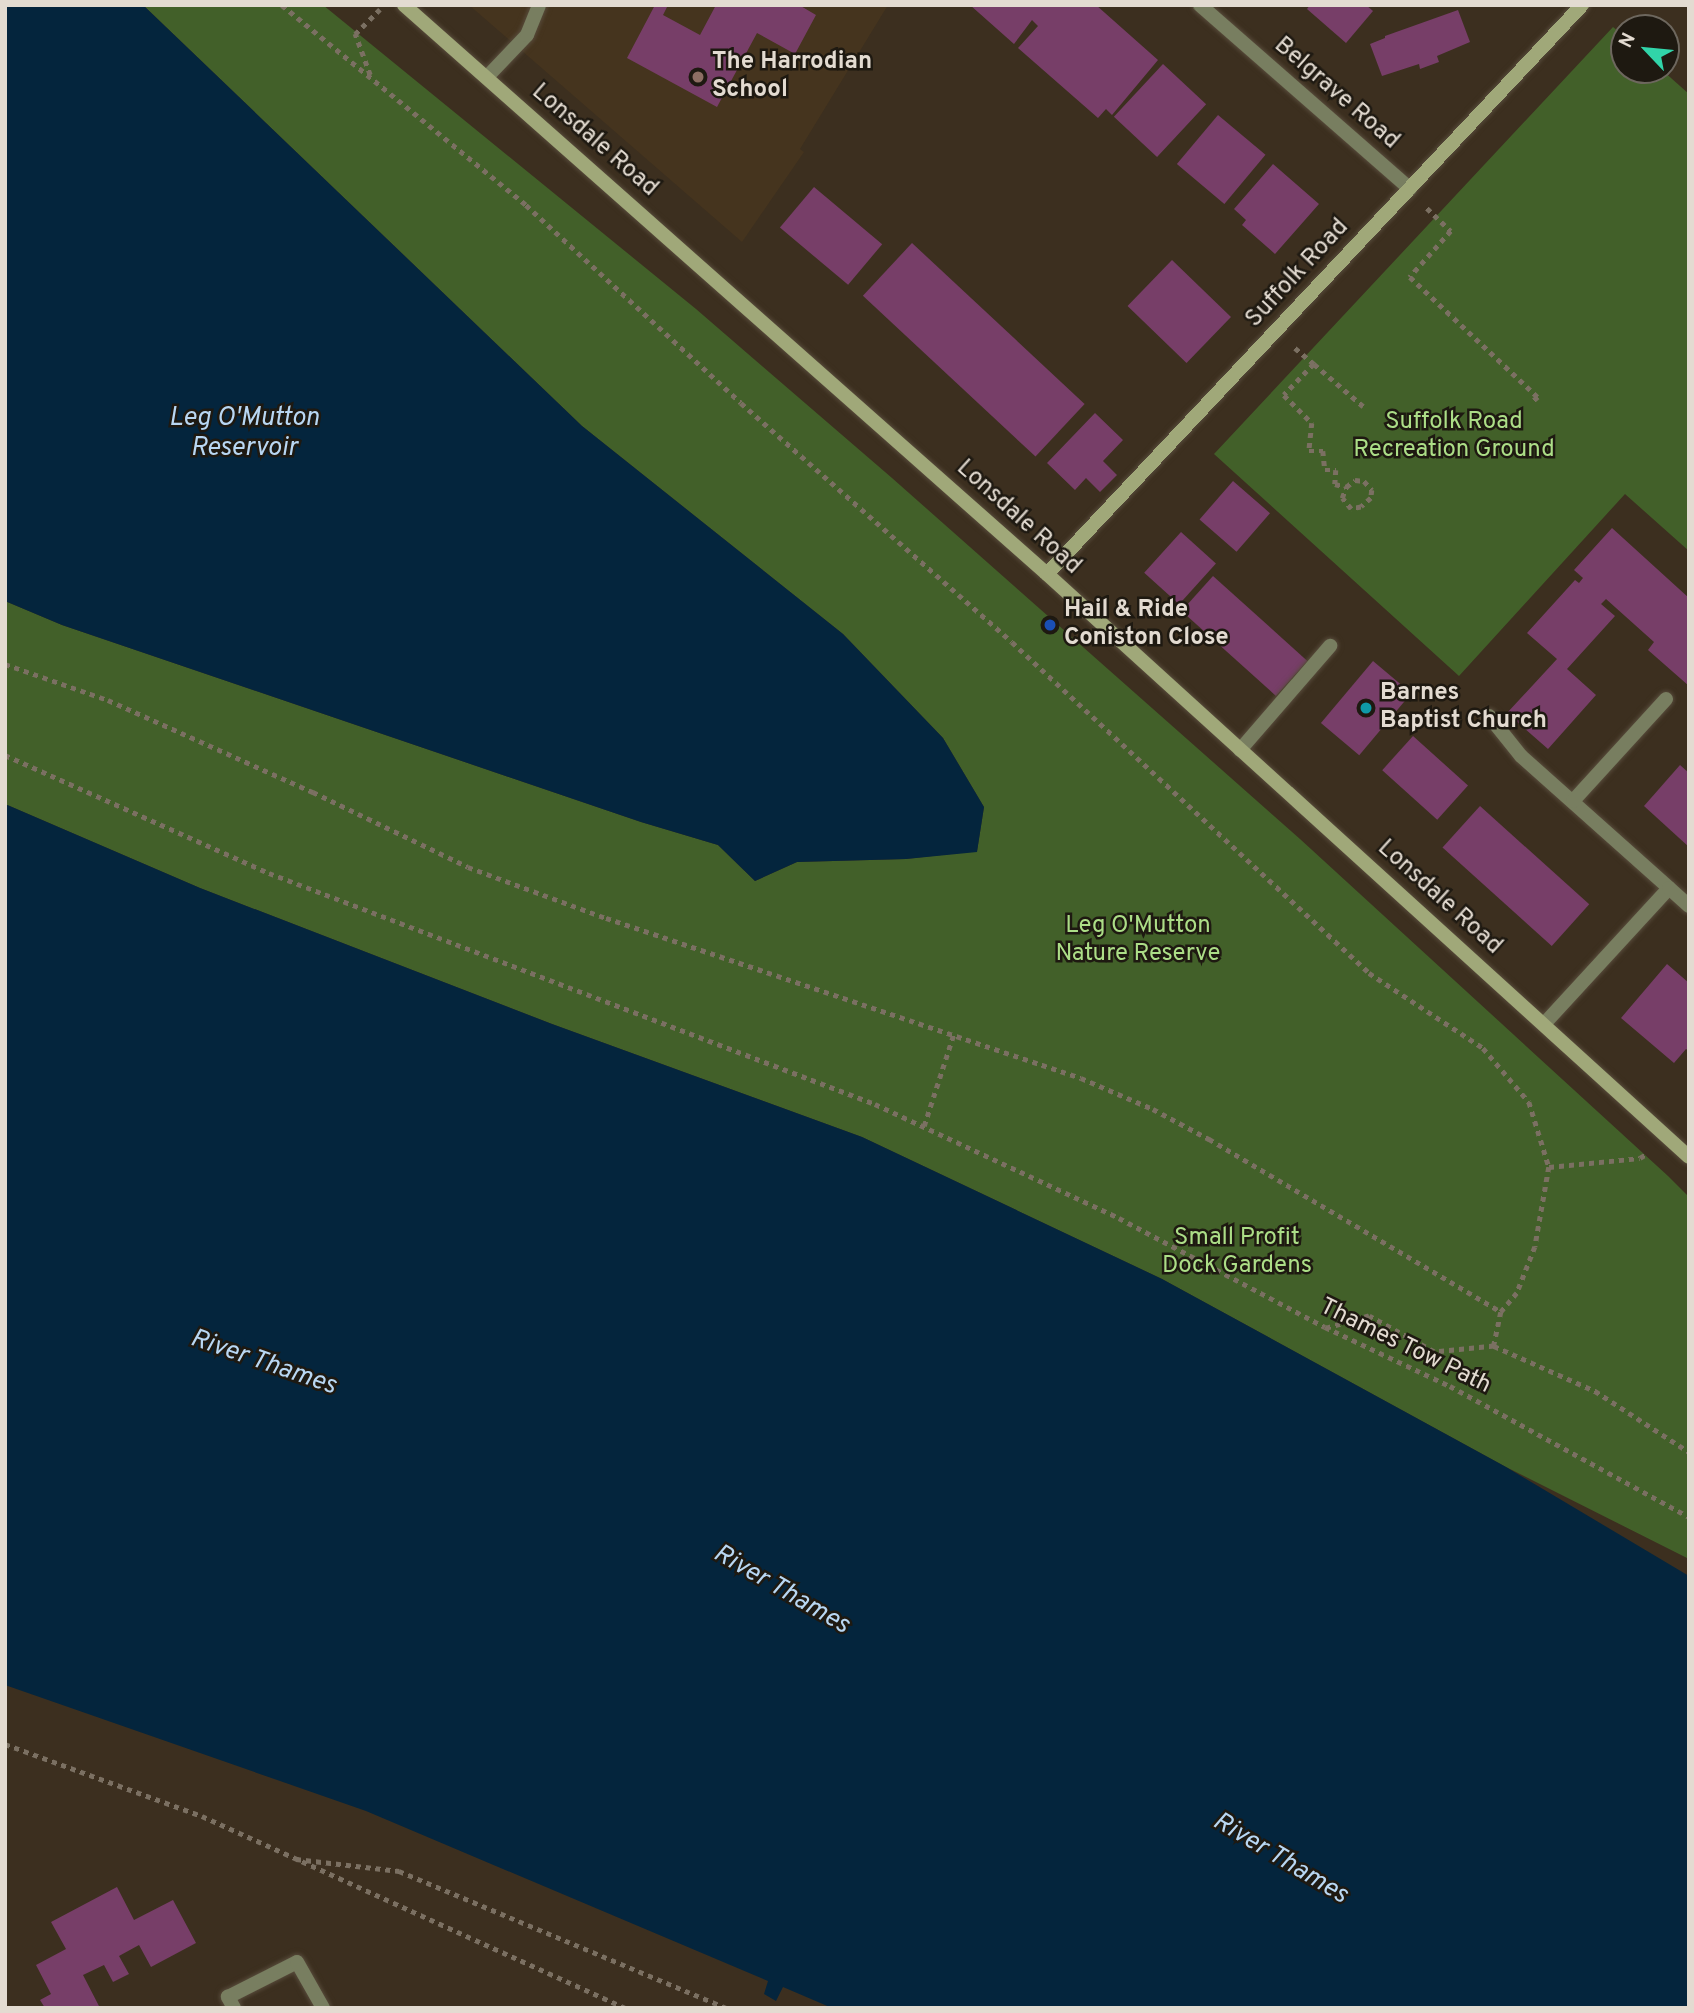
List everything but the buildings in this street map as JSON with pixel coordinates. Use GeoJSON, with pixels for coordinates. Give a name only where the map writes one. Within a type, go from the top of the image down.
{"type":"FeatureCollection","features":[{"type":"Feature","properties":{"kind":"main road","name":"Lonsdale Road"},"geometry":{"type":"LineString","coordinates":[[404,5],[1047,574],[1545,1023],[1689,1157]]}},
{"type":"Feature","properties":{"kind":"main road","name":"Suffolk Road"},"geometry":{"type":"LineString","coordinates":[[1047,574],[1581,5]]}},
{"type":"Feature","properties":{"kind":"street"},"geometry":{"type":"LineString","coordinates":[[487,77],[527,35],[539,5]]}},
{"type":"Feature","properties":{"kind":"street","name":"Belgrave Road"},"geometry":{"type":"LineString","coordinates":[[1200,5],[1410,189]]}},
{"type":"Feature","properties":{"kind":"street"},"geometry":{"type":"LineString","coordinates":[[1240,750],[1330,646]]}},
{"type":"Feature","properties":{"kind":"street"},"geometry":{"type":"LineString","coordinates":[[1573,801],[1666,699]]}},
{"type":"Feature","properties":{"kind":"street"},"geometry":{"type":"LineString","coordinates":[[1489,716],[1521,756],[1689,906]]}},
{"type":"Feature","properties":{"kind":"street"},"geometry":{"type":"LineString","coordinates":[[1545,1023],[1669,888]]}},
{"type":"Feature","properties":{"kind":"street"},"geometry":{"type":"LineString","coordinates":[[234,2008],[228,1997],[297,1962],[323,2008]]}},
{"type":"Feature","properties":{"kind":"path"},"geometry":{"type":"LineString","coordinates":[[282,5],[526,205],[741,403],[1012,642],[1369,973],[1483,1048],[1529,1102],[1549,1167],[1535,1247],[1517,1293],[1500,1312],[1494,1346]]}},
{"type":"Feature","properties":{"kind":"path"},"geometry":{"type":"LineString","coordinates":[[370,76],[355,34],[384,5]]}},
{"type":"Feature","properties":{"kind":"path"},"geometry":{"type":"LineString","coordinates":[[1410,189],[1451,231],[1410,277],[1538,397],[1531,403]]}},
{"type":"Feature","properties":{"kind":"path"},"geometry":{"type":"LineString","coordinates":[[1276,331],[1363,406]]}},
{"type":"Feature","properties":{"kind":"path"},"geometry":{"type":"LineString","coordinates":[[1314,364],[1284,395],[1312,423],[1310,451],[1323,451],[1325,470],[1336,470],[1335,484],[1346,487]]}},
{"type":"Feature","properties":{"kind":"path"},"geometry":{"type":"LineString","coordinates":[[1355,480],[1364,481],[1372,490],[1371,498],[1361,507],[1351,509],[1342,498],[1346,487],[1355,480]]}},
{"type":"Feature","properties":{"kind":"path"},"geometry":{"type":"LineString","coordinates":[[5,664],[108,700],[313,792],[468,867],[606,918],[954,1033],[1081,1078],[1153,1109],[1339,1214],[1500,1312]]}},
{"type":"Feature","properties":{"kind":"path","name":"Thames Tow Path"},"geometry":{"type":"LineString","coordinates":[[5,755],[269,873],[875,1104],[924,1126],[1119,1218],[1327,1328],[1450,1386],[1689,1517]]}},
{"type":"Feature","properties":{"kind":"path"},"geometry":{"type":"LineString","coordinates":[[924,1126],[954,1033]]}},
{"type":"Feature","properties":{"kind":"path"},"geometry":{"type":"LineString","coordinates":[[1549,1167],[1640,1158],[1668,1138]]}},
{"type":"Feature","properties":{"kind":"path"},"geometry":{"type":"LineString","coordinates":[[1327,1328],[1369,1316],[1434,1352],[1494,1346],[1595,1391],[1689,1452]]}},
{"type":"Feature","properties":{"kind":"path"},"geometry":{"type":"LineString","coordinates":[[5,1744],[202,1816],[626,2008]]}},
{"type":"Feature","properties":{"kind":"path"},"geometry":{"type":"LineString","coordinates":[[292,1859],[399,1871],[727,2008]]}},
{"type":"Feature","properties":{"kind":"shaded area","name":"The Harrodian School"},"geometry":{"type":"Polygon","coordinates":[[[469,5],[888,5],[800,149],[804,152],[742,242],[469,5]]]}},
{"type":"Feature","properties":{"kind":"green space","name":"Leg O'Mutton Nature Reserve"},"geometry":{"type":"Polygon","coordinates":[[[143,5],[323,5],[696,309],[892,478],[1300,839],[1689,1197],[1689,1559],[1506,1467],[1162,1279],[862,1137],[552,1024],[200,888],[5,804],[5,601],[62,625],[641,822],[718,845],[755,881],[797,862],[906,859],[977,851],[984,807],[943,738],[843,634],[582,426],[143,5]]]}},
{"type":"Feature","properties":{"kind":"green space","name":"Suffolk Road Recreation Ground"},"geometry":{"type":"Polygon","coordinates":[[[1610,30],[1610,84],[1678,84],[1689,94],[1689,551],[1625,494],[1459,676],[1214,454],[1610,30]]]}},
{"type":"Feature","properties":{"kind":"water","name":"Leg O'Mutton Reservoir"},"geometry":{"type":"Polygon","coordinates":[[[5,5],[143,5],[582,426],[843,634],[943,738],[984,807],[977,852],[906,859],[797,862],[755,881],[718,845],[641,822],[62,625],[5,601],[5,5]]]}},
{"type":"Feature","properties":{"kind":"water","name":"River Thames"},"geometry":{"type":"Polygon","coordinates":[[[5,804],[200,888],[552,1024],[862,1137],[1162,1279],[1506,1467],[1689,1576],[1689,2008],[832,2008],[783,1987],[776,2001],[764,1994],[768,1981],[366,1811],[5,1685],[5,804]]]}},
{"type":"Feature","properties":{"kind":"place","name":"The Harrodian School"},"geometry":{"type":"Point","coordinates":[698,77]}},
{"type":"Feature","properties":{"kind":"place","name":"Hail & Ride Coniston Close"},"geometry":{"type":"Point","coordinates":[1050,625]}},
{"type":"Feature","properties":{"kind":"place","name":"Barnes Baptist Church"},"geometry":{"type":"Point","coordinates":[1366,708]}},
{"type":"Feature","properties":{"kind":"park label","name":"Small Profit Dock Gardens"},"geometry":{"type":"Point","coordinates":[1237,1253]}}]}
